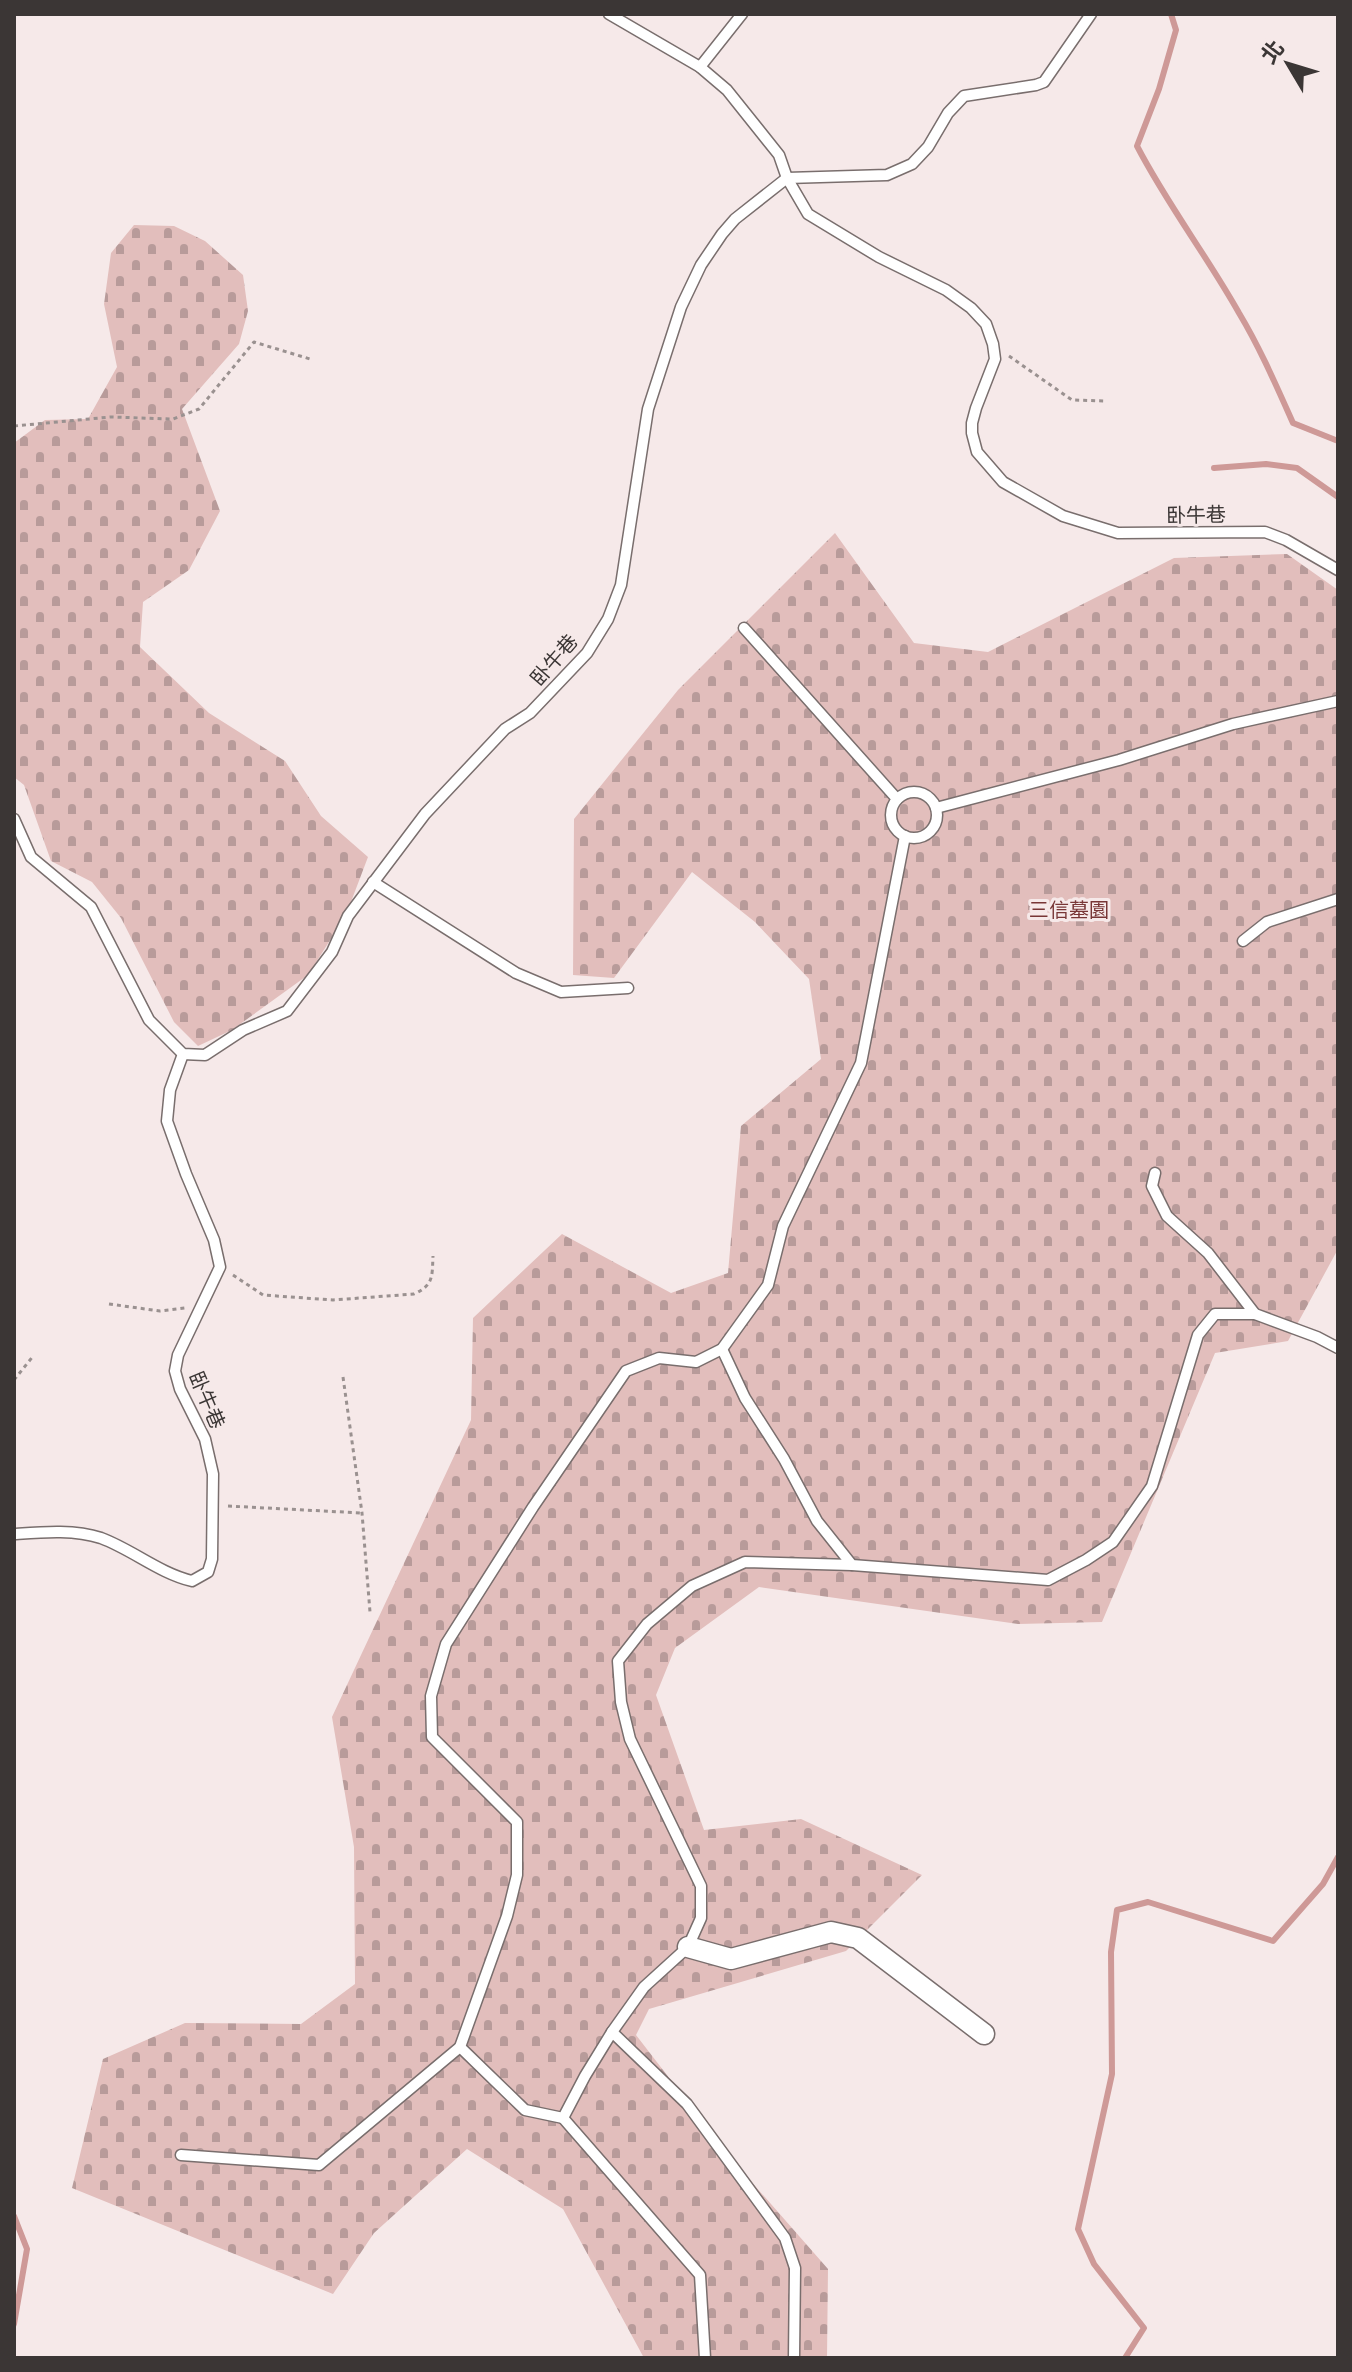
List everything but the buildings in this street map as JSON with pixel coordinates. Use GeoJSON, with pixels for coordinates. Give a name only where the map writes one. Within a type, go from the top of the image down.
{"type":"FeatureCollection","features":[{"type":"Feature","properties":{"kind":"street"},"geometry":{"type":"LineString","coordinates":[[688,1947],[731,1959],[831,1932],[858,1938],[984,2034]]}},
{"type":"Feature","properties":{"kind":"lane"},"geometry":{"type":"LineString","coordinates":[[609,14],[700,67],[727,90],[779,155],[787,178],[808,214],[879,257],[946,290],[971,308],[986,324],[993,344]]}},
{"type":"Feature","properties":{"kind":"lane"},"geometry":{"type":"LineString","coordinates":[[700,67],[742,14]]}},
{"type":"Feature","properties":{"kind":"lane"},"geometry":{"type":"LineString","coordinates":[[787,178],[887,175],[912,164],[964,96],[1044,82],[1091,14]]}},
{"type":"Feature","properties":{"kind":"lane","name":"卧牛巷"},"geometry":{"type":"LineString","coordinates":[[183,1054],[205,1055],[243,1030],[287,1011],[332,952],[348,916],[425,814],[505,729],[530,713],[587,653],[608,619],[625,565],[648,409],[681,307],[701,265],[722,234],[735,219],[787,178]]}},
{"type":"Feature","properties":{"kind":"lane","name":"卧牛巷"},"geometry":{"type":"LineString","coordinates":[[993,344],[995,359],[972,423],[977,452],[1003,482],[1063,516],[1118,533],[1265,532],[1286,540],[1338,570]]}},
{"type":"Feature","properties":{"kind":"lane"},"geometry":{"type":"LineString","coordinates":[[744,628],[897,799]]}},
{"type":"Feature","properties":{"kind":"lane"},"geometry":{"type":"LineString","coordinates":[[936,808],[1119,760],[1233,724],[1338,701]]}},
{"type":"Feature","properties":{"kind":"lane"},"geometry":{"type":"LineString","coordinates":[[919,792],[927,795],[936,808],[937,817],[929,832],[922,836],[905,836],[899,832],[891,812],[897,799],[904,794],[919,792]]}},
{"type":"Feature","properties":{"kind":"lane"},"geometry":{"type":"LineString","coordinates":[[14,819],[31,857],[91,907],[149,1020],[183,1054],[170,1090],[167,1121],[214,1240],[220,1267]]}},
{"type":"Feature","properties":{"kind":"lane"},"geometry":{"type":"LineString","coordinates":[[181,2155],[319,2165],[460,2047],[507,1916],[517,1875],[517,1822],[432,1737],[431,1696],[446,1644],[533,1507],[626,1371],[659,1358],[696,1362],[722,1349],[768,1285],[783,1226],[861,1063],[905,836]]}},
{"type":"Feature","properties":{"kind":"lane"},"geometry":{"type":"LineString","coordinates":[[373,882],[516,973],[561,992],[628,988]]}},
{"type":"Feature","properties":{"kind":"lane"},"geometry":{"type":"LineString","coordinates":[[1243,941],[1267,922],[1338,899]]}},
{"type":"Feature","properties":{"kind":"lane"},"geometry":{"type":"LineString","coordinates":[[1155,1173],[1152,1186],[1167,1216],[1208,1253],[1255,1314]]}},
{"type":"Feature","properties":{"kind":"lane","name":"卧牛巷"},"geometry":{"type":"LineString","coordinates":[[14,1534],[69,1532],[101,1538],[177,1577],[192,1581],[208,1572],[212,1559],[213,1474],[205,1439],[180,1389],[175,1371],[178,1355],[220,1267]]}},
{"type":"Feature","properties":{"kind":"lane"},"geometry":{"type":"LineString","coordinates":[[563,2118],[612,2032],[644,1987],[688,1947],[701,1918],[701,1886],[630,1739],[621,1702],[618,1661],[647,1624],[692,1586],[745,1562],[852,1565],[1048,1580],[1113,1542],[1152,1486],[1198,1335],[1215,1314],[1255,1314],[1338,1348]]}},
{"type":"Feature","properties":{"kind":"lane"},"geometry":{"type":"LineString","coordinates":[[722,1349],[745,1398],[784,1459],[817,1521],[852,1565]]}},
{"type":"Feature","properties":{"kind":"lane"},"geometry":{"type":"LineString","coordinates":[[612,2032],[687,2104],[785,2238],[795,2268],[794,2358]]}},
{"type":"Feature","properties":{"kind":"lane"},"geometry":{"type":"LineString","coordinates":[[460,2047],[525,2110],[563,2118],[700,2275],[705,2358]]}},
{"type":"Feature","properties":{"kind":"path"},"geometry":{"type":"LineString","coordinates":[[14,426],[110,417],[173,419],[199,409],[254,342],[310,359]]}},
{"type":"Feature","properties":{"kind":"path"},"geometry":{"type":"LineString","coordinates":[[993,344],[1072,400],[1105,401]]}},
{"type":"Feature","properties":{"kind":"path"},"geometry":{"type":"LineString","coordinates":[[220,1267],[263,1295],[333,1300],[414,1294],[426,1289],[432,1278],[433,1256]]}},
{"type":"Feature","properties":{"kind":"path"},"geometry":{"type":"LineString","coordinates":[[109,1304],[160,1311],[201,1306]]}},
{"type":"Feature","properties":{"kind":"path"},"geometry":{"type":"LineString","coordinates":[[14,1380],[34,1355]]}},
{"type":"Feature","properties":{"kind":"path"},"geometry":{"type":"LineString","coordinates":[[343,1377],[362,1513],[370,1612]]}},
{"type":"Feature","properties":{"kind":"path"},"geometry":{"type":"LineString","coordinates":[[212,1506],[362,1513]]}},
{"type":"Feature","properties":{"kind":"green space"},"geometry":{"type":"Polygon","coordinates":[[[134,225],[174,226],[205,241],[243,275],[248,311],[239,344],[182,409],[220,511],[189,570],[143,602],[140,647],[209,713],[285,761],[321,816],[368,857],[346,915],[308,975],[232,1030],[198,1046],[174,1022],[121,918],[92,882],[51,861],[24,785],[14,777],[14,443],[45,420],[88,419],[117,367],[104,304],[111,253],[134,225]]]}},
{"type":"Feature","properties":{"kind":"green space","name":"三信墓園"},"geometry":{"type":"Polygon","coordinates":[[[835,533],[914,643],[988,652],[1174,558],[1287,554],[1338,590],[1338,1249],[1288,1341],[1215,1353],[1102,1622],[1018,1624],[759,1587],[675,1648],[656,1695],[704,1830],[801,1819],[922,1875],[846,1951],[649,2009],[636,2035],[734,2162],[828,2269],[827,2358],[644,2358],[563,2209],[467,2149],[374,2233],[333,2294],[72,2188],[103,2059],[185,2023],[301,2024],[355,1984],[354,1847],[332,1717],[471,1420],[473,1318],[562,1234],[671,1293],[728,1273],[741,1126],[821,1059],[809,979],[755,922],[692,872],[614,978],[573,975],[574,819],[678,690],[835,533]]]}},
{"type":"Feature","properties":{"kind":"waterway"},"geometry":{"type":"LineString","coordinates":[[1171,14],[1176,30],[1159,89],[1137,146],[1247,326],[1293,423],[1338,441]]}},
{"type":"Feature","properties":{"kind":"waterway"},"geometry":{"type":"LineString","coordinates":[[1214,468],[1266,464],[1297,468],[1338,497]]}},
{"type":"Feature","properties":{"kind":"waterway"},"geometry":{"type":"LineString","coordinates":[[1125,2358],[1144,2328],[1094,2264],[1078,2229],[1112,2074],[1111,1952],[1117,1910],[1148,1902],[1273,1941],[1323,1884],[1338,1857]]}},
{"type":"Feature","properties":{"kind":"waterway"},"geometry":{"type":"LineString","coordinates":[[14,2216],[27,2249],[14,2324]]}}]}
